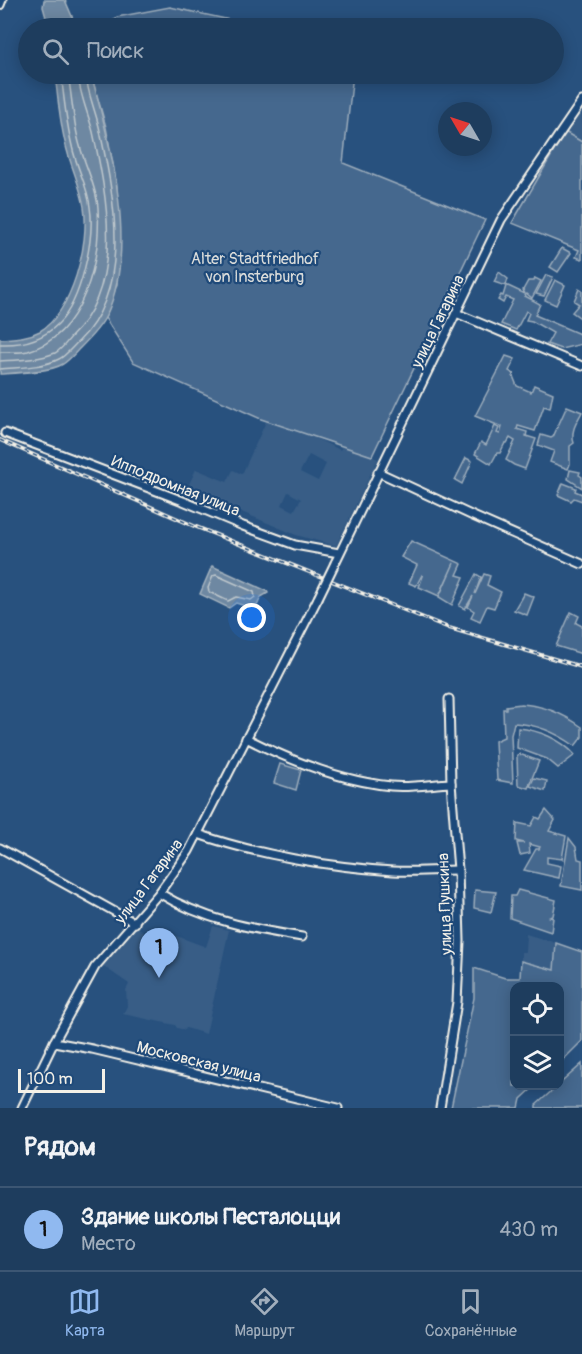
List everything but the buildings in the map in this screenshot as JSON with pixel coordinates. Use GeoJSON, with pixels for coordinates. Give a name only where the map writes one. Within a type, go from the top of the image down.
{"type":"FeatureCollection","features":[{"type":"Feature","properties":{"kind":"street"},"geometry":{"type":"LineString","coordinates":[[0,5],[2,0]]}},
{"type":"Feature","properties":{"kind":"street","name":"улица Гагарина"},"geometry":{"type":"LineString","coordinates":[[21,1108],[95,967],[159,893],[179,867],[198,834],[318,598],[501,220],[582,101]]}},
{"type":"Feature","properties":{"kind":"street"},"geometry":{"type":"LineString","coordinates":[[456,313],[582,366]]}},
{"type":"Feature","properties":{"kind":"street","name":"Ипподромная улица"},"geometry":{"type":"LineString","coordinates":[[5,433],[295,545],[339,553]]}},
{"type":"Feature","properties":{"kind":"street"},"geometry":{"type":"LineString","coordinates":[[378,472],[582,564]]}},
{"type":"Feature","properties":{"kind":"street","name":"улица Пушкина"},"geometry":{"type":"LineString","coordinates":[[440,1108],[457,1002],[460,941],[458,870],[451,783],[449,699]]}},
{"type":"Feature","properties":{"kind":"street"},"geometry":{"type":"LineString","coordinates":[[246,738],[338,776],[360,782],[393,786],[451,783]]}},
{"type":"Feature","properties":{"kind":"street"},"geometry":{"type":"LineString","coordinates":[[198,834],[224,843],[356,868],[395,871],[458,870]]}},
{"type":"Feature","properties":{"kind":"street"},"geometry":{"type":"LineString","coordinates":[[0,848],[135,923]]}},
{"type":"Feature","properties":{"kind":"street"},"geometry":{"type":"LineString","coordinates":[[159,893],[177,904],[208,917],[239,926],[302,937]]}},
{"type":"Feature","properties":{"kind":"street","name":"Московская улица"},"geometry":{"type":"LineString","coordinates":[[54,1042],[338,1108]]}},
{"type":"Feature","properties":{"kind":"shaded area"},"geometry":{"type":"Polygon","coordinates":[[[582,108],[582,148],[565,132],[582,108]]]}},
{"type":"Feature","properties":{"kind":"shaded area"},"geometry":{"type":"Polygon","coordinates":[[[269,415],[340,450],[343,445],[378,459],[336,546],[296,535],[187,489],[196,469],[227,482],[233,470],[242,474],[269,415]],[[309,455],[300,472],[318,481],[326,464],[309,455]],[[288,492],[282,505],[294,511],[301,499],[288,492]]]}},
{"type":"Feature","properties":{"kind":"shaded area"},"geometry":{"type":"Polygon","coordinates":[[[136,926],[153,942],[160,934],[169,933],[206,947],[213,926],[229,930],[206,1034],[123,1014],[127,1006],[126,990],[129,984],[103,966],[136,926]]]}},
{"type":"Feature","properties":{"kind":"shaded area"},"geometry":{"type":"Polygon","coordinates":[[[526,934],[556,943],[555,970],[521,961],[521,952],[525,952],[526,934]]]}},
{"type":"Feature","properties":{"kind":"green space"},"geometry":{"type":"Polygon","coordinates":[[[170,7],[221,18],[116,18],[170,7]]]}},
{"type":"Feature","properties":{"kind":"green space","name":"Alter Stadtfriedhof von Insterburg"},"geometry":{"type":"Polygon","coordinates":[[[94,84],[352,84],[343,163],[485,220],[372,456],[261,419],[133,362],[105,318],[117,284],[117,186],[106,127],[94,84]]]}},
{"type":"Feature","properties":{"kind":"green space"},"geometry":{"type":"Polygon","coordinates":[[[565,132],[582,142],[582,259],[576,257],[579,250],[512,223],[565,132]]]}},
{"type":"Feature","properties":{"kind":"green space"},"geometry":{"type":"Polygon","coordinates":[[[562,248],[571,253],[558,272],[550,267],[562,248]]]}},
{"type":"Feature","properties":{"kind":"green space"},"geometry":{"type":"Polygon","coordinates":[[[499,272],[508,279],[506,285],[525,294],[523,290],[528,281],[534,281],[535,278],[541,281],[532,298],[527,294],[525,296],[540,304],[535,315],[582,335],[582,344],[561,349],[547,344],[553,333],[526,320],[529,313],[526,311],[516,330],[501,324],[513,300],[506,297],[503,303],[498,300],[501,295],[503,296],[506,286],[494,282],[499,272]]]}},
{"type":"Feature","properties":{"kind":"green space"},"geometry":{"type":"Polygon","coordinates":[[[546,275],[553,277],[544,296],[536,294],[546,275]]]}},
{"type":"Feature","properties":{"kind":"green space"},"geometry":{"type":"Polygon","coordinates":[[[555,280],[565,285],[556,305],[545,300],[555,280]]]}},
{"type":"Feature","properties":{"kind":"green space"},"geometry":{"type":"Polygon","coordinates":[[[579,289],[582,291],[582,319],[572,312],[579,304],[574,301],[579,289]]]}},
{"type":"Feature","properties":{"kind":"green space"},"geometry":{"type":"Polygon","coordinates":[[[506,356],[515,359],[509,371],[514,374],[517,386],[531,392],[534,385],[553,393],[550,408],[544,406],[535,431],[518,426],[517,429],[527,432],[526,436],[536,439],[525,469],[506,460],[515,441],[510,438],[491,464],[475,454],[481,442],[486,445],[495,426],[499,428],[497,433],[500,434],[502,427],[475,416],[506,356]]]}},
{"type":"Feature","properties":{"kind":"green space"},"geometry":{"type":"Polygon","coordinates":[[[567,406],[582,412],[573,431],[574,443],[570,446],[568,469],[550,462],[554,451],[538,445],[541,435],[553,437],[567,406]]]}},
{"type":"Feature","properties":{"kind":"green space"},"geometry":{"type":"Polygon","coordinates":[[[466,458],[472,461],[462,484],[455,480],[466,458]]]}},
{"type":"Feature","properties":{"kind":"green space"},"geometry":{"type":"Polygon","coordinates":[[[570,470],[580,472],[582,488],[568,479],[570,470]]]}},
{"type":"Feature","properties":{"kind":"green space"},"geometry":{"type":"Polygon","coordinates":[[[563,483],[576,488],[575,491],[582,494],[582,501],[574,498],[571,501],[558,495],[563,483]]]}},
{"type":"Feature","properties":{"kind":"green space"},"geometry":{"type":"Polygon","coordinates":[[[411,541],[462,564],[457,575],[464,577],[452,605],[439,597],[454,563],[439,596],[419,587],[422,575],[416,586],[409,583],[417,565],[401,557],[411,541]]]}},
{"type":"Feature","properties":{"kind":"green space"},"geometry":{"type":"Polygon","coordinates":[[[476,574],[481,577],[475,594],[484,574],[490,576],[487,585],[501,592],[494,608],[487,606],[480,621],[471,617],[474,611],[468,607],[473,596],[465,609],[459,606],[476,574]]]}},
{"type":"Feature","properties":{"kind":"green space"},"geometry":{"type":"Polygon","coordinates":[[[524,593],[534,597],[527,615],[514,610],[524,593]]]}},
{"type":"Feature","properties":{"kind":"green space"},"geometry":{"type":"Polygon","coordinates":[[[571,612],[579,616],[576,623],[582,626],[582,654],[556,646],[571,612]]]}},
{"type":"Feature","properties":{"kind":"green space"},"geometry":{"type":"Polygon","coordinates":[[[521,704],[553,711],[568,718],[582,727],[582,737],[575,746],[546,730],[514,723],[511,735],[513,783],[497,780],[495,741],[504,737],[503,709],[506,709],[506,706],[521,704]]]}},
{"type":"Feature","properties":{"kind":"green space"},"geometry":{"type":"Polygon","coordinates":[[[518,728],[549,736],[563,744],[575,755],[558,768],[547,759],[517,748],[518,728]]]}},
{"type":"Feature","properties":{"kind":"green space"},"geometry":{"type":"Polygon","coordinates":[[[519,754],[539,761],[528,788],[518,785],[517,756],[519,754]]]}},
{"type":"Feature","properties":{"kind":"green space"},"geometry":{"type":"Polygon","coordinates":[[[280,764],[301,770],[296,790],[274,783],[280,764]]]}},
{"type":"Feature","properties":{"kind":"green space"},"geometry":{"type":"Polygon","coordinates":[[[534,778],[547,781],[545,791],[530,786],[534,778]]]}},
{"type":"Feature","properties":{"kind":"green space"},"geometry":{"type":"Polygon","coordinates":[[[546,810],[555,820],[549,831],[566,836],[562,859],[547,857],[547,863],[561,866],[559,878],[524,870],[536,849],[540,847],[529,844],[530,853],[520,855],[517,843],[524,843],[516,841],[517,823],[531,826],[536,817],[540,819],[546,810]]]}},
{"type":"Feature","properties":{"kind":"green space"},"geometry":{"type":"Polygon","coordinates":[[[569,838],[576,847],[578,859],[582,860],[582,890],[561,886],[569,838]]]}},
{"type":"Feature","properties":{"kind":"green space"},"geometry":{"type":"Polygon","coordinates":[[[475,890],[496,892],[491,912],[474,908],[475,890]]]}},
{"type":"Feature","properties":{"kind":"green space"},"geometry":{"type":"Polygon","coordinates":[[[518,890],[556,900],[553,916],[550,917],[553,918],[551,932],[510,918],[511,896],[515,896],[518,890]]]}},
{"type":"Feature","properties":{"kind":"green space"},"geometry":{"type":"Polygon","coordinates":[[[556,943],[582,952],[582,1041],[564,1059],[564,982],[510,982],[510,1090],[531,1090],[521,1099],[519,1108],[451,1108],[474,998],[474,968],[505,978],[520,978],[521,961],[554,970],[556,943]]]}},
{"type":"Feature","properties":{"kind":"green space"},"geometry":{"type":"Polygon","coordinates":[[[582,1064],[582,1108],[536,1108],[536,1105],[553,1090],[564,1090],[564,1080],[582,1064]]]}},
{"type":"Feature","properties":{"kind":"water"},"geometry":{"type":"Polygon","coordinates":[[[44,0],[65,0],[73,18],[46,18],[43,7],[44,0]]]}},
{"type":"Feature","properties":{"kind":"water"},"geometry":{"type":"Polygon","coordinates":[[[56,84],[94,84],[113,163],[118,195],[121,228],[116,289],[101,325],[65,362],[57,367],[42,370],[0,374],[0,339],[30,335],[40,331],[51,322],[70,293],[81,257],[84,239],[84,207],[69,157],[56,84]]]}},
{"type":"Feature","properties":{"kind":"water"},"geometry":{"type":"Polygon","coordinates":[[[212,566],[268,593],[261,597],[257,606],[251,608],[236,603],[229,608],[200,594],[212,566]]]}},
{"type":"Feature","properties":{"kind":"railway"},"geometry":{"type":"LineString","coordinates":[[0,440],[194,526],[449,628],[582,667]]}},
{"type":"Feature","properties":{"kind":"place","name":"Здание школы Песталоцци"},"geometry":{"type":"Point","coordinates":[159,978]}}]}
